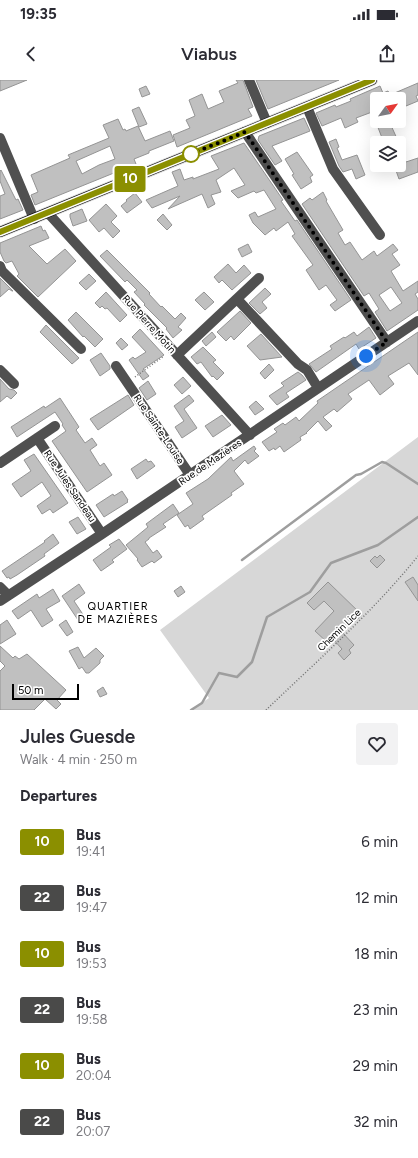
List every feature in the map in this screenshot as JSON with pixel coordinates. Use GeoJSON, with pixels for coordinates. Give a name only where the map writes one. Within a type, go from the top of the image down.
{"type":"FeatureCollection","features":[{"type":"Feature","properties":{"kind":"main road"},"geometry":{"type":"LineString","coordinates":[[0,232],[372,80]]}},
{"type":"Feature","properties":{"kind":"street"},"geometry":{"type":"LineString","coordinates":[[249,80],[267,123]]}},
{"type":"Feature","properties":{"kind":"street"},"geometry":{"type":"LineString","coordinates":[[307,107],[333,169],[380,235]]}},
{"type":"Feature","properties":{"kind":"street"},"geometry":{"type":"LineString","coordinates":[[245,132],[387,342]]}},
{"type":"Feature","properties":{"kind":"street"},"geometry":{"type":"LineString","coordinates":[[0,138],[34,218]]}},
{"type":"Feature","properties":{"kind":"street","name":"Rue Pierre Motin"},"geometry":{"type":"LineString","coordinates":[[48,213],[250,435]]}},
{"type":"Feature","properties":{"kind":"street"},"geometry":{"type":"LineString","coordinates":[[1,270],[81,349]]}},
{"type":"Feature","properties":{"kind":"street"},"geometry":{"type":"LineString","coordinates":[[175,353],[259,278]]}},
{"type":"Feature","properties":{"kind":"street"},"geometry":{"type":"LineString","coordinates":[[237,299],[298,364],[307,370],[318,388]]}},
{"type":"Feature","properties":{"kind":"street","name":"Rue de Mazières"},"geometry":{"type":"LineString","coordinates":[[4,598],[250,435],[418,321]]}},
{"type":"Feature","properties":{"kind":"street","name":"Rue Sainte-Louise"},"geometry":{"type":"LineString","coordinates":[[116,366],[190,475]]}},
{"type":"Feature","properties":{"kind":"street"},"geometry":{"type":"LineString","coordinates":[[0,370],[14,384]]}},
{"type":"Feature","properties":{"kind":"street"},"geometry":{"type":"LineString","coordinates":[[0,463],[55,426]]}},
{"type":"Feature","properties":{"kind":"street","name":"Rue Jules Sandeau"},"geometry":{"type":"LineString","coordinates":[[37,438],[102,534]]}},
{"type":"Feature","properties":{"kind":"street"},"geometry":{"type":"LineString","coordinates":[[0,587],[4,598]]}},
{"type":"Feature","properties":{"kind":"path"},"geometry":{"type":"LineString","coordinates":[[127,383],[175,353]]}},
{"type":"Feature","properties":{"kind":"path","name":"Chemin Lice"},"geometry":{"type":"LineString","coordinates":[[266,710],[365,616],[418,556]]}},
{"type":"Feature","properties":{"kind":"shaded area"},"geometry":{"type":"Polygon","coordinates":[[[418,437],[418,710],[191,710],[209,698],[160,630],[418,437]]]}},
{"type":"Feature","properties":{"kind":"building"},"geometry":{"type":"Polygon","coordinates":[[[0,80],[27,80],[0,91],[0,80]]]}},
{"type":"Feature","properties":{"kind":"building"},"geometry":{"type":"Polygon","coordinates":[[[236,80],[243,80],[253,107],[248,109],[252,116],[177,147],[173,135],[190,128],[186,120],[195,116],[189,100],[202,94],[208,109],[224,102],[219,91],[238,83],[236,80]]]}},
{"type":"Feature","properties":{"kind":"building"},"geometry":{"type":"Polygon","coordinates":[[[256,80],[339,80],[268,109],[256,80]]]}},
{"type":"Feature","properties":{"kind":"building"},"geometry":{"type":"Polygon","coordinates":[[[418,83],[418,95],[416,96],[418,101],[406,106],[406,92],[397,92],[418,83]]]}},
{"type":"Feature","properties":{"kind":"building"},"geometry":{"type":"Polygon","coordinates":[[[146,86],[150,94],[142,97],[139,89],[146,86]]]}},
{"type":"Feature","properties":{"kind":"building"},"geometry":{"type":"Polygon","coordinates":[[[380,86],[383,92],[370,92],[370,113],[356,118],[358,122],[345,128],[341,118],[322,126],[316,113],[335,105],[336,107],[351,101],[350,99],[380,86]]]}},
{"type":"Feature","properties":{"kind":"building"},"geometry":{"type":"Polygon","coordinates":[[[139,107],[147,124],[139,127],[132,110],[139,107]]]}},
{"type":"Feature","properties":{"kind":"building"},"geometry":{"type":"Polygon","coordinates":[[[304,118],[310,131],[272,146],[282,161],[275,165],[258,140],[259,136],[304,118]]]}},
{"type":"Feature","properties":{"kind":"building"},"geometry":{"type":"Polygon","coordinates":[[[118,119],[123,130],[125,129],[126,131],[138,126],[145,141],[170,131],[174,141],[134,159],[136,164],[35,205],[31,195],[38,192],[31,175],[70,158],[68,155],[109,138],[103,125],[118,119]],[[110,146],[76,161],[82,174],[115,159],[110,146]]]}},
{"type":"Feature","properties":{"kind":"building"},"geometry":{"type":"Polygon","coordinates":[[[378,128],[392,128],[396,136],[381,136],[378,128]]]}},
{"type":"Feature","properties":{"kind":"building"},"geometry":{"type":"Polygon","coordinates":[[[336,139],[339,147],[337,148],[342,160],[357,155],[365,175],[356,179],[352,169],[343,172],[329,142],[336,139]]]}},
{"type":"Feature","properties":{"kind":"building"},"geometry":{"type":"Polygon","coordinates":[[[244,143],[283,200],[281,201],[295,221],[297,220],[351,300],[335,311],[330,305],[337,300],[326,285],[319,290],[306,270],[313,265],[292,236],[295,234],[288,222],[276,231],[274,228],[265,235],[253,223],[249,215],[255,212],[258,217],[276,209],[264,190],[256,193],[254,191],[238,198],[231,191],[245,185],[234,168],[216,180],[221,192],[211,195],[215,204],[208,208],[202,194],[168,209],[180,196],[152,208],[146,200],[178,186],[172,172],[180,169],[184,180],[193,177],[193,179],[219,169],[211,156],[244,143]]]}},
{"type":"Feature","properties":{"kind":"building"},"geometry":{"type":"Polygon","coordinates":[[[297,152],[313,175],[310,177],[312,182],[301,189],[292,175],[294,174],[285,159],[297,152]]]}},
{"type":"Feature","properties":{"kind":"building"},"geometry":{"type":"Polygon","coordinates":[[[418,158],[418,172],[399,179],[396,172],[406,172],[406,162],[418,158]]]}},
{"type":"Feature","properties":{"kind":"building"},"geometry":{"type":"Polygon","coordinates":[[[1,170],[16,200],[18,199],[23,210],[0,219],[0,196],[5,194],[0,181],[1,170]]]}},
{"type":"Feature","properties":{"kind":"building"},"geometry":{"type":"Polygon","coordinates":[[[323,192],[327,200],[326,201],[343,230],[338,233],[345,245],[350,242],[362,260],[374,251],[377,256],[393,244],[398,250],[392,254],[400,265],[391,271],[403,291],[418,281],[418,292],[415,294],[418,299],[418,310],[387,331],[375,312],[379,309],[369,293],[364,296],[302,204],[310,198],[312,200],[323,192]],[[391,287],[379,295],[390,311],[402,303],[391,287]]]}},
{"type":"Feature","properties":{"kind":"building"},"geometry":{"type":"Polygon","coordinates":[[[135,193],[142,202],[127,213],[121,206],[135,193]]]}},
{"type":"Feature","properties":{"kind":"building"},"geometry":{"type":"Polygon","coordinates":[[[106,204],[117,216],[111,222],[120,231],[113,238],[104,228],[99,232],[89,220],[106,204]]]}},
{"type":"Feature","properties":{"kind":"building"},"geometry":{"type":"Polygon","coordinates":[[[82,209],[87,221],[73,226],[70,214],[82,209]]]}},
{"type":"Feature","properties":{"kind":"building"},"geometry":{"type":"Polygon","coordinates":[[[163,214],[172,225],[167,230],[157,220],[163,214]]]}},
{"type":"Feature","properties":{"kind":"building"},"geometry":{"type":"Polygon","coordinates":[[[41,226],[49,238],[29,246],[47,264],[65,249],[76,261],[38,297],[17,276],[19,274],[12,261],[6,263],[4,261],[0,252],[0,243],[41,226]]]}},
{"type":"Feature","properties":{"kind":"building"},"geometry":{"type":"Polygon","coordinates":[[[248,244],[252,252],[242,257],[238,249],[248,244]]]}},
{"type":"Feature","properties":{"kind":"building"},"geometry":{"type":"Polygon","coordinates":[[[107,250],[150,293],[149,294],[161,307],[162,306],[175,319],[181,313],[186,318],[178,327],[182,330],[173,338],[166,329],[167,328],[144,305],[145,304],[134,292],[137,290],[127,280],[125,282],[100,256],[107,250]]]}},
{"type":"Feature","properties":{"kind":"building"},"geometry":{"type":"Polygon","coordinates":[[[228,264],[236,273],[244,265],[251,273],[232,290],[222,280],[219,283],[214,277],[228,264]]]}},
{"type":"Feature","properties":{"kind":"building"},"geometry":{"type":"Polygon","coordinates":[[[89,274],[96,281],[86,290],[79,283],[89,274]]]}},
{"type":"Feature","properties":{"kind":"building"},"geometry":{"type":"Polygon","coordinates":[[[0,278],[13,291],[9,289],[0,297],[0,278]]]}},
{"type":"Feature","properties":{"kind":"building"},"geometry":{"type":"Polygon","coordinates":[[[265,288],[271,294],[262,302],[267,308],[260,314],[249,303],[265,288]]]}},
{"type":"Feature","properties":{"kind":"building"},"geometry":{"type":"Polygon","coordinates":[[[106,292],[127,315],[120,322],[107,308],[105,309],[102,306],[100,308],[95,303],[106,292]]]}},
{"type":"Feature","properties":{"kind":"building"},"geometry":{"type":"Polygon","coordinates":[[[204,292],[214,302],[205,310],[195,300],[204,292]]]}},
{"type":"Feature","properties":{"kind":"building"},"geometry":{"type":"Polygon","coordinates":[[[240,311],[251,323],[234,340],[231,336],[226,341],[217,332],[240,311]]]}},
{"type":"Feature","properties":{"kind":"building"},"geometry":{"type":"Polygon","coordinates":[[[76,312],[103,339],[95,347],[84,336],[83,337],[68,320],[76,312]]]}},
{"type":"Feature","properties":{"kind":"building"},"geometry":{"type":"Polygon","coordinates":[[[46,325],[79,358],[72,364],[40,332],[46,325]]]}},
{"type":"Feature","properties":{"kind":"building"},"geometry":{"type":"Polygon","coordinates":[[[369,327],[376,338],[359,349],[356,344],[316,372],[309,364],[332,349],[330,346],[344,337],[345,338],[354,332],[357,336],[369,327]]]}},
{"type":"Feature","properties":{"kind":"building"},"geometry":{"type":"Polygon","coordinates":[[[140,329],[164,355],[143,369],[149,376],[143,380],[129,360],[133,357],[135,359],[146,352],[132,337],[140,329]]]}},
{"type":"Feature","properties":{"kind":"building"},"geometry":{"type":"Polygon","coordinates":[[[212,332],[216,337],[206,346],[202,341],[212,332]]]}},
{"type":"Feature","properties":{"kind":"building"},"geometry":{"type":"Polygon","coordinates":[[[418,332],[418,375],[409,363],[388,376],[394,384],[380,395],[369,380],[348,394],[352,399],[337,412],[334,409],[323,417],[332,426],[326,431],[318,421],[307,433],[300,437],[301,440],[284,452],[280,446],[275,450],[274,448],[269,451],[262,442],[277,432],[274,429],[283,423],[285,425],[296,417],[299,421],[318,403],[317,401],[418,332]]]}},
{"type":"Feature","properties":{"kind":"building"},"geometry":{"type":"Polygon","coordinates":[[[261,334],[282,357],[260,360],[247,346],[261,334]]]}},
{"type":"Feature","properties":{"kind":"building"},"geometry":{"type":"Polygon","coordinates":[[[121,338],[128,345],[122,350],[116,343],[121,338]]]}},
{"type":"Feature","properties":{"kind":"building"},"geometry":{"type":"Polygon","coordinates":[[[203,347],[216,360],[213,362],[224,373],[217,380],[213,376],[212,377],[201,362],[197,364],[191,357],[203,347]]]}},
{"type":"Feature","properties":{"kind":"building"},"geometry":{"type":"Polygon","coordinates":[[[101,353],[110,366],[110,369],[100,376],[90,360],[101,353]]]}},
{"type":"Feature","properties":{"kind":"building"},"geometry":{"type":"Polygon","coordinates":[[[269,364],[274,370],[265,379],[260,373],[269,364]]]}},
{"type":"Feature","properties":{"kind":"building"},"geometry":{"type":"Polygon","coordinates":[[[298,372],[306,380],[286,393],[289,397],[277,405],[269,396],[284,386],[281,383],[298,372]]]}},
{"type":"Feature","properties":{"kind":"building"},"geometry":{"type":"Polygon","coordinates":[[[183,377],[191,386],[182,394],[174,385],[183,377]]]}},
{"type":"Feature","properties":{"kind":"building"},"geometry":{"type":"Polygon","coordinates":[[[0,379],[9,389],[14,390],[17,393],[11,399],[7,396],[0,402],[0,379]]]}},
{"type":"Feature","properties":{"kind":"building"},"geometry":{"type":"Polygon","coordinates":[[[148,381],[156,394],[147,400],[139,388],[148,381]]]}},
{"type":"Feature","properties":{"kind":"building"},"geometry":{"type":"Polygon","coordinates":[[[128,395],[134,405],[98,430],[90,419],[128,395]]]}},
{"type":"Feature","properties":{"kind":"building"},"geometry":{"type":"Polygon","coordinates":[[[189,395],[194,401],[184,409],[197,428],[182,438],[175,427],[184,421],[174,406],[189,395]]]}},
{"type":"Feature","properties":{"kind":"building"},"geometry":{"type":"Polygon","coordinates":[[[60,398],[79,427],[76,430],[85,443],[92,438],[97,445],[90,450],[100,466],[104,463],[112,475],[87,492],[52,441],[66,431],[55,412],[17,437],[11,427],[44,406],[45,408],[60,398]]]}},
{"type":"Feature","properties":{"kind":"building"},"geometry":{"type":"Polygon","coordinates":[[[256,401],[264,409],[255,415],[249,407],[256,401]]]}},
{"type":"Feature","properties":{"kind":"building"},"geometry":{"type":"Polygon","coordinates":[[[222,415],[231,425],[213,437],[205,426],[222,415]]]}},
{"type":"Feature","properties":{"kind":"building"},"geometry":{"type":"Polygon","coordinates":[[[254,446],[256,449],[254,451],[259,456],[248,464],[245,460],[234,471],[244,484],[231,493],[232,495],[202,516],[204,519],[190,529],[188,525],[185,527],[177,515],[193,504],[186,493],[208,479],[231,457],[233,461],[254,446]]]}},
{"type":"Feature","properties":{"kind":"building"},"geometry":{"type":"Polygon","coordinates":[[[34,454],[68,503],[53,513],[50,509],[42,514],[37,506],[51,496],[42,482],[21,497],[12,484],[31,471],[24,460],[34,454]]]}},
{"type":"Feature","properties":{"kind":"building"},"geometry":{"type":"Polygon","coordinates":[[[146,459],[148,462],[151,461],[155,466],[137,479],[131,469],[146,459]]]}},
{"type":"Feature","properties":{"kind":"building"},"geometry":{"type":"Polygon","coordinates":[[[122,491],[128,502],[104,517],[96,505],[113,494],[114,496],[122,491]]]}},
{"type":"Feature","properties":{"kind":"building"},"geometry":{"type":"Polygon","coordinates":[[[173,504],[179,513],[163,524],[166,527],[145,542],[153,553],[157,550],[162,557],[154,563],[152,561],[142,567],[137,560],[138,559],[126,545],[148,527],[146,524],[173,504]]]}},
{"type":"Feature","properties":{"kind":"building"},"geometry":{"type":"Polygon","coordinates":[[[78,517],[86,529],[77,534],[69,522],[78,517]]]}},
{"type":"Feature","properties":{"kind":"building"},"geometry":{"type":"Polygon","coordinates":[[[53,534],[59,543],[44,554],[45,556],[17,575],[10,579],[9,577],[7,578],[2,571],[45,542],[44,541],[53,534]]]}},
{"type":"Feature","properties":{"kind":"building"},"geometry":{"type":"Polygon","coordinates":[[[119,539],[127,549],[112,560],[114,562],[101,571],[93,560],[111,547],[109,545],[119,539]]]}},
{"type":"Feature","properties":{"kind":"building"},"geometry":{"type":"Polygon","coordinates":[[[380,555],[385,560],[377,568],[370,561],[375,556],[377,558],[380,555]]]}},
{"type":"Feature","properties":{"kind":"building"},"geometry":{"type":"Polygon","coordinates":[[[413,577],[418,585],[418,601],[405,582],[413,577]]]}},
{"type":"Feature","properties":{"kind":"building"},"geometry":{"type":"Polygon","coordinates":[[[328,582],[362,615],[354,622],[351,620],[340,630],[354,645],[349,650],[351,653],[344,660],[338,653],[342,649],[332,638],[328,643],[315,631],[334,611],[324,601],[314,610],[307,603],[328,582]]]}},
{"type":"Feature","properties":{"kind":"building"},"geometry":{"type":"Polygon","coordinates":[[[79,584],[85,593],[74,601],[84,616],[78,620],[62,596],[79,584]]]}},
{"type":"Feature","properties":{"kind":"building"},"geometry":{"type":"Polygon","coordinates":[[[181,586],[185,592],[178,597],[174,591],[181,586]]]}},
{"type":"Feature","properties":{"kind":"building"},"geometry":{"type":"Polygon","coordinates":[[[53,589],[60,601],[46,609],[53,620],[42,627],[31,610],[18,619],[12,611],[37,594],[39,598],[53,589]]]}},
{"type":"Feature","properties":{"kind":"building"},"geometry":{"type":"Polygon","coordinates":[[[7,620],[16,634],[0,644],[0,625],[7,620]]]}},
{"type":"Feature","properties":{"kind":"building"},"geometry":{"type":"Polygon","coordinates":[[[66,620],[73,632],[67,636],[59,625],[66,620]]]}},
{"type":"Feature","properties":{"kind":"building"},"geometry":{"type":"Polygon","coordinates":[[[0,646],[13,658],[15,656],[19,659],[27,654],[66,690],[57,700],[61,704],[56,709],[45,699],[34,710],[0,710],[0,671],[5,666],[0,661],[0,646]]]}},
{"type":"Feature","properties":{"kind":"building"},"geometry":{"type":"Polygon","coordinates":[[[78,647],[84,658],[96,648],[104,656],[100,660],[100,663],[89,673],[86,673],[82,667],[79,669],[69,651],[78,647]]]}},
{"type":"Feature","properties":{"kind":"building"},"geometry":{"type":"Polygon","coordinates":[[[103,687],[107,694],[100,697],[97,691],[103,687]]]}},
{"type":"Feature","properties":{"kind":"waterway"},"geometry":{"type":"LineString","coordinates":[[242,560],[356,475],[361,474],[382,462],[386,463],[418,484]]}},
{"type":"Feature","properties":{"kind":"waterway"},"geometry":{"type":"LineString","coordinates":[[191,710],[202,703],[219,673],[237,677],[252,662],[267,617],[310,592],[331,563],[378,545],[418,517]]}},
{"type":"Feature","properties":{"kind":"bus line","name":"10"},"geometry":{"type":"LineString","coordinates":[[0,232],[372,80]]}},
{"type":"Feature","properties":{"kind":"district","name":"QUARTIER DE MAZIÈRES"},"geometry":{"type":"Point","coordinates":[118,612]}},
{"type":"Feature","properties":{"kind":"route"},"geometry":{"type":"LineString","coordinates":[[191,154],[245,132],[387,342],[366,356]]}}]}
